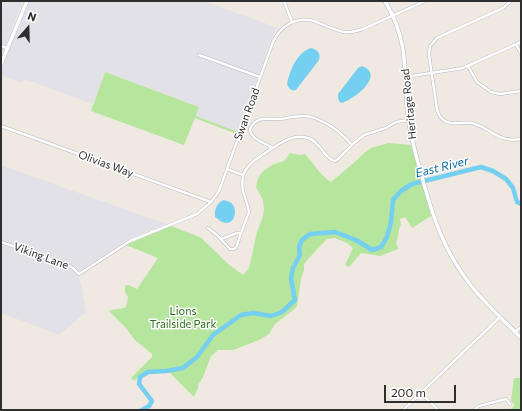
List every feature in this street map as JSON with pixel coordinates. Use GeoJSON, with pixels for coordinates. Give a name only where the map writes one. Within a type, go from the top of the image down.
{"type":"FeatureCollection","features":[{"type":"Feature","properties":{"kind":"main road"},"geometry":{"type":"LineString","coordinates":[[1,64],[27,1]]}},
{"type":"Feature","properties":{"kind":"main road","name":"Heritage Road"},"geometry":{"type":"LineString","coordinates":[[385,1],[393,16],[401,41],[408,120],[421,175],[436,223],[450,254],[469,282],[521,338]]}},
{"type":"Feature","properties":{"kind":"street"},"geometry":{"type":"LineString","coordinates":[[284,1],[292,22],[308,20],[339,30],[351,32],[363,29],[425,1]]}},
{"type":"Feature","properties":{"kind":"street"},"geometry":{"type":"LineString","coordinates":[[511,1],[503,8],[434,40],[430,46],[429,52],[438,112],[443,120],[449,122],[466,122],[478,125],[503,138],[512,140],[521,139]]}},
{"type":"Feature","properties":{"kind":"street","name":"Swan Road"},"geometry":{"type":"LineString","coordinates":[[79,274],[126,243],[193,216],[211,202],[219,191],[276,36],[284,26],[292,22]]}},
{"type":"Feature","properties":{"kind":"street"},"geometry":{"type":"LineString","coordinates":[[405,77],[460,69],[521,42]]}},
{"type":"Feature","properties":{"kind":"street"},"geometry":{"type":"LineString","coordinates":[[516,44],[521,54]]}},
{"type":"Feature","properties":{"kind":"street"},"geometry":{"type":"LineString","coordinates":[[1,46],[7,48]]}},
{"type":"Feature","properties":{"kind":"street"},"geometry":{"type":"LineString","coordinates":[[199,55],[260,77]]}},
{"type":"Feature","properties":{"kind":"street"},"geometry":{"type":"LineString","coordinates":[[468,66],[477,82],[491,92],[500,94],[521,91]]}},
{"type":"Feature","properties":{"kind":"street"},"geometry":{"type":"LineString","coordinates":[[273,148],[260,142],[251,134],[250,129],[254,122],[265,118],[278,119],[303,116],[310,117],[339,132],[352,145]]}},
{"type":"Feature","properties":{"kind":"street"},"geometry":{"type":"LineString","coordinates":[[208,228],[230,249],[234,249],[236,247],[249,212],[242,190],[243,175],[253,162],[279,143],[290,139],[306,137],[315,142],[328,158],[334,161],[366,134],[388,127],[396,122],[408,120]]}},
{"type":"Feature","properties":{"kind":"street","name":"Olivias Way"},"geometry":{"type":"LineString","coordinates":[[1,126],[211,202]]}},
{"type":"Feature","properties":{"kind":"street"},"geometry":{"type":"LineString","coordinates":[[227,169],[243,175]]}},
{"type":"Feature","properties":{"kind":"street"},"geometry":{"type":"LineString","coordinates":[[221,239],[241,233]]}},
{"type":"Feature","properties":{"kind":"street","name":"Viking Lane"},"geometry":{"type":"LineString","coordinates":[[1,242],[68,265],[79,274]]}},
{"type":"Feature","properties":{"kind":"street"},"geometry":{"type":"LineString","coordinates":[[403,410],[500,317]]}},
{"type":"Feature","properties":{"kind":"street"},"geometry":{"type":"LineString","coordinates":[[515,332],[521,327]]}},
{"type":"Feature","properties":{"kind":"street"},"geometry":{"type":"LineString","coordinates":[[421,393],[438,410]]}},
{"type":"Feature","properties":{"kind":"street"},"geometry":{"type":"LineString","coordinates":[[474,410],[479,406],[506,399],[510,404]]}},
{"type":"Feature","properties":{"kind":"shaded area"},"geometry":{"type":"Polygon","coordinates":[[[1,1],[23,1],[1,56],[1,1]]]}},
{"type":"Feature","properties":{"kind":"shaded area"},"geometry":{"type":"Polygon","coordinates":[[[29,1],[204,1],[278,28],[273,36],[238,132],[195,116],[199,107],[105,72],[93,104],[24,79],[22,83],[1,75],[1,70],[29,1]]]}},
{"type":"Feature","properties":{"kind":"shaded area"},"geometry":{"type":"Polygon","coordinates":[[[1,165],[166,224],[126,240],[77,273],[82,288],[86,312],[59,335],[1,313],[1,165]]]}},
{"type":"Feature","properties":{"kind":"green space"},"geometry":{"type":"Polygon","coordinates":[[[105,72],[199,107],[196,116],[238,132],[237,134],[195,118],[184,145],[91,111],[105,72]]]}},
{"type":"Feature","properties":{"kind":"green space","name":"Lions Trailside Park"},"geometry":{"type":"Polygon","coordinates":[[[388,143],[411,145],[431,216],[412,228],[405,217],[400,219],[401,224],[396,242],[398,249],[380,256],[361,253],[349,267],[345,265],[353,248],[347,243],[335,238],[327,239],[304,264],[297,306],[275,324],[269,334],[259,340],[233,350],[218,350],[211,356],[194,397],[170,373],[163,369],[145,371],[134,381],[131,378],[152,357],[152,354],[135,340],[125,327],[109,311],[126,307],[128,297],[125,292],[125,286],[128,285],[137,289],[158,258],[126,245],[171,226],[202,238],[228,264],[243,275],[249,268],[257,232],[264,210],[263,200],[256,187],[258,178],[262,172],[272,165],[284,161],[290,153],[299,155],[305,154],[320,173],[331,182],[371,148],[388,143]]]}},
{"type":"Feature","properties":{"kind":"green space"},"geometry":{"type":"Polygon","coordinates":[[[514,378],[521,378],[521,410],[510,410],[515,405],[511,401],[514,378]]]}},
{"type":"Feature","properties":{"kind":"water"},"geometry":{"type":"Polygon","coordinates":[[[311,48],[320,55],[319,60],[296,90],[291,90],[287,84],[294,63],[301,54],[311,48]]]}},
{"type":"Feature","properties":{"kind":"water"},"geometry":{"type":"Polygon","coordinates":[[[362,66],[369,70],[371,75],[369,81],[360,92],[347,101],[341,103],[338,99],[338,94],[358,68],[362,66]]]}},
{"type":"Feature","properties":{"kind":"water"},"geometry":{"type":"Polygon","coordinates":[[[224,200],[232,204],[235,210],[233,219],[226,223],[215,217],[216,207],[224,200]]]}},
{"type":"Feature","properties":{"kind":"waterway","name":"East River"},"geometry":{"type":"LineString","coordinates":[[142,410],[149,406],[152,401],[139,384],[140,377],[148,372],[183,368],[197,357],[213,335],[241,315],[253,313],[271,316],[282,312],[295,300],[291,279],[293,268],[300,255],[299,247],[302,240],[310,234],[335,232],[356,240],[372,250],[381,247],[387,237],[391,222],[393,200],[401,191],[412,184],[481,167],[493,171],[506,179],[513,188],[517,202],[521,204]]}}]}
